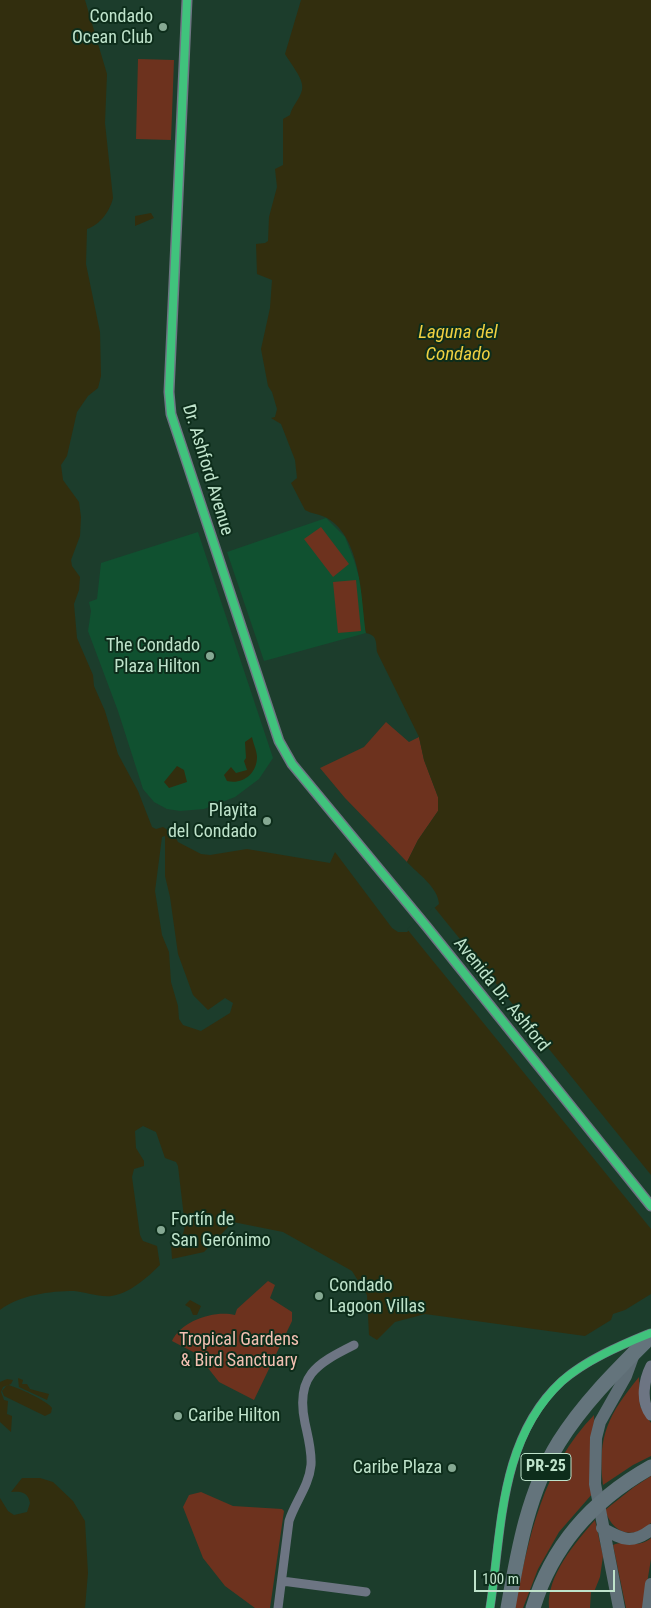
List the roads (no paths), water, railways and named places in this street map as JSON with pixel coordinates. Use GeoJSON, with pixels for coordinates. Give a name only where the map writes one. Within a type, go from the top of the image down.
{"type":"FeatureCollection","features":[{"type":"Feature","properties":{"kind":"main road"},"geometry":{"type":"LineString","coordinates":[[619,1608],[595,1484],[596,1438],[600,1422],[626,1376],[635,1352],[651,1334]]}},
{"type":"Feature","properties":{"kind":"main road","name":"PR-25"},"geometry":{"type":"LineString","coordinates":[[508,1608],[526,1519],[536,1487],[559,1442],[591,1399],[635,1352]]}},
{"type":"Feature","properties":{"kind":"main road"},"geometry":{"type":"LineString","coordinates":[[533,1608],[554,1559],[587,1512],[637,1475],[651,1467]]}},
{"type":"Feature","properties":{"kind":"main road"},"geometry":{"type":"LineString","coordinates":[[602,1528],[619,1537],[630,1540],[639,1539],[651,1530]]}},
{"type":"Feature","properties":{"kind":"main road"},"geometry":{"type":"LineString","coordinates":[[648,1608],[651,1584]]}},
{"type":"Feature","properties":{"kind":"street","name":"Dr. Ashford Avenue"},"geometry":{"type":"LineString","coordinates":[[187,0],[170,382],[171,414],[279,740],[292,764],[325,804]]}},
{"type":"Feature","properties":{"kind":"street","name":"Avenida Dr. Ashford"},"geometry":{"type":"LineString","coordinates":[[325,804],[427,926],[651,1206]]}},
{"type":"Feature","properties":{"kind":"street"},"geometry":{"type":"LineString","coordinates":[[490,1608],[505,1497],[515,1453],[540,1405],[569,1376],[608,1351],[651,1334]]}},
{"type":"Feature","properties":{"kind":"street"},"geometry":{"type":"LineString","coordinates":[[278,1608],[289,1521],[293,1508],[309,1479],[311,1464],[311,1450],[304,1415],[303,1394],[308,1377],[318,1365],[354,1345]]}},
{"type":"Feature","properties":{"kind":"street"},"geometry":{"type":"LineString","coordinates":[[651,1366],[647,1375],[644,1399],[647,1410],[651,1414]]}},
{"type":"Feature","properties":{"kind":"street"},"geometry":{"type":"LineString","coordinates":[[282,1581],[366,1592]]}},
{"type":"Feature","properties":{"kind":"water","name":"Laguna del Condado"},"geometry":{"type":"Polygon","coordinates":[[[0,0],[85,0],[107,74],[105,123],[113,198],[110,208],[104,217],[87,229],[86,264],[100,332],[101,376],[98,388],[88,396],[77,412],[67,456],[61,465],[63,480],[79,502],[81,517],[80,536],[71,560],[72,566],[80,577],[79,590],[74,604],[77,638],[93,675],[94,686],[105,711],[118,754],[138,791],[152,827],[156,829],[163,827],[174,834],[178,842],[201,854],[210,855],[247,849],[330,863],[335,852],[392,928],[398,932],[407,932],[439,904],[438,898],[431,886],[407,862],[418,840],[438,811],[438,797],[424,760],[419,737],[377,652],[375,640],[372,635],[366,633],[358,571],[347,540],[339,527],[327,518],[305,510],[291,483],[297,478],[295,460],[281,424],[271,418],[275,417],[277,409],[272,392],[268,386],[261,349],[270,308],[272,280],[257,274],[256,244],[268,241],[269,217],[277,187],[275,169],[283,165],[283,119],[290,115],[302,90],[301,81],[285,54],[301,0],[651,0],[651,1294],[625,1310],[613,1314],[611,1320],[585,1336],[425,1314],[395,1322],[377,1340],[369,1335],[367,1295],[352,1271],[283,1232],[233,1222],[204,1252],[172,1259],[171,1244],[183,1234],[185,1226],[178,1166],[176,1162],[165,1158],[156,1132],[143,1126],[135,1131],[136,1148],[144,1161],[144,1166],[134,1169],[132,1177],[140,1235],[143,1241],[157,1246],[160,1265],[134,1287],[116,1295],[100,1296],[74,1291],[45,1293],[25,1297],[0,1310],[0,0]],[[165,836],[162,837],[155,891],[162,935],[169,952],[171,982],[178,1006],[179,1019],[183,1025],[201,1031],[230,1013],[233,1003],[225,998],[208,1010],[193,995],[178,954],[165,876],[165,836]]]}},
{"type":"Feature","properties":{"kind":"water"},"geometry":{"type":"Polygon","coordinates":[[[151,213],[154,218],[135,226],[135,216],[151,213]]]}},
{"type":"Feature","properties":{"kind":"water"},"geometry":{"type":"Polygon","coordinates":[[[252,737],[257,755],[254,768],[248,777],[243,780],[227,781],[224,775],[231,767],[236,773],[247,770],[244,761],[246,758],[245,742],[252,737]]]}},
{"type":"Feature","properties":{"kind":"water"},"geometry":{"type":"Polygon","coordinates":[[[177,766],[184,770],[187,782],[169,788],[164,782],[177,766]]]}},
{"type":"Feature","properties":{"kind":"water"},"geometry":{"type":"Polygon","coordinates":[[[190,1300],[201,1306],[197,1315],[193,1315],[190,1308],[185,1305],[190,1300]]]}},
{"type":"Feature","properties":{"kind":"water"},"geometry":{"type":"Polygon","coordinates":[[[18,1378],[23,1380],[22,1384],[27,1384],[30,1389],[49,1394],[47,1400],[19,1387],[18,1378]]]}},
{"type":"Feature","properties":{"kind":"water"},"geometry":{"type":"Polygon","coordinates":[[[7,1379],[13,1380],[11,1384],[3,1387],[1,1392],[4,1400],[8,1401],[7,1414],[12,1416],[11,1432],[0,1422],[0,1382],[7,1379]]]}},
{"type":"Feature","properties":{"kind":"water"},"geometry":{"type":"Polygon","coordinates":[[[7,1385],[24,1391],[50,1405],[52,1408],[51,1413],[45,1416],[4,1396],[2,1391],[7,1385]]]}},
{"type":"Feature","properties":{"kind":"water"},"geometry":{"type":"Polygon","coordinates":[[[22,1478],[40,1478],[53,1482],[73,1501],[85,1521],[88,1573],[85,1608],[0,1608],[0,1498],[8,1511],[14,1515],[27,1512],[30,1503],[28,1496],[21,1492],[11,1492],[22,1478]]]}},
{"type":"Feature","properties":{"kind":"place","name":"Condado Ocean Club"},"geometry":{"type":"Point","coordinates":[163,27]}},
{"type":"Feature","properties":{"kind":"place","name":"The Condado Plaza Hilton"},"geometry":{"type":"Point","coordinates":[210,656]}},
{"type":"Feature","properties":{"kind":"place","name":"Playita del Condado"},"geometry":{"type":"Point","coordinates":[267,821]}},
{"type":"Feature","properties":{"kind":"place","name":"Fortín de San Gerónimo"},"geometry":{"type":"Point","coordinates":[161,1230]}},
{"type":"Feature","properties":{"kind":"place","name":"Condado Lagoon Villas"},"geometry":{"type":"Point","coordinates":[319,1296]}},
{"type":"Feature","properties":{"kind":"place","name":"Caribe Hilton"},"geometry":{"type":"Point","coordinates":[178,1416]}},
{"type":"Feature","properties":{"kind":"place","name":"Caribe Plaza"},"geometry":{"type":"Point","coordinates":[452,1468]}},
{"type":"Feature","properties":{"kind":"park label","name":"Tropical Gardens & Bird Sanctuary"},"geometry":{"type":"Point","coordinates":[239,1350]}}]}
